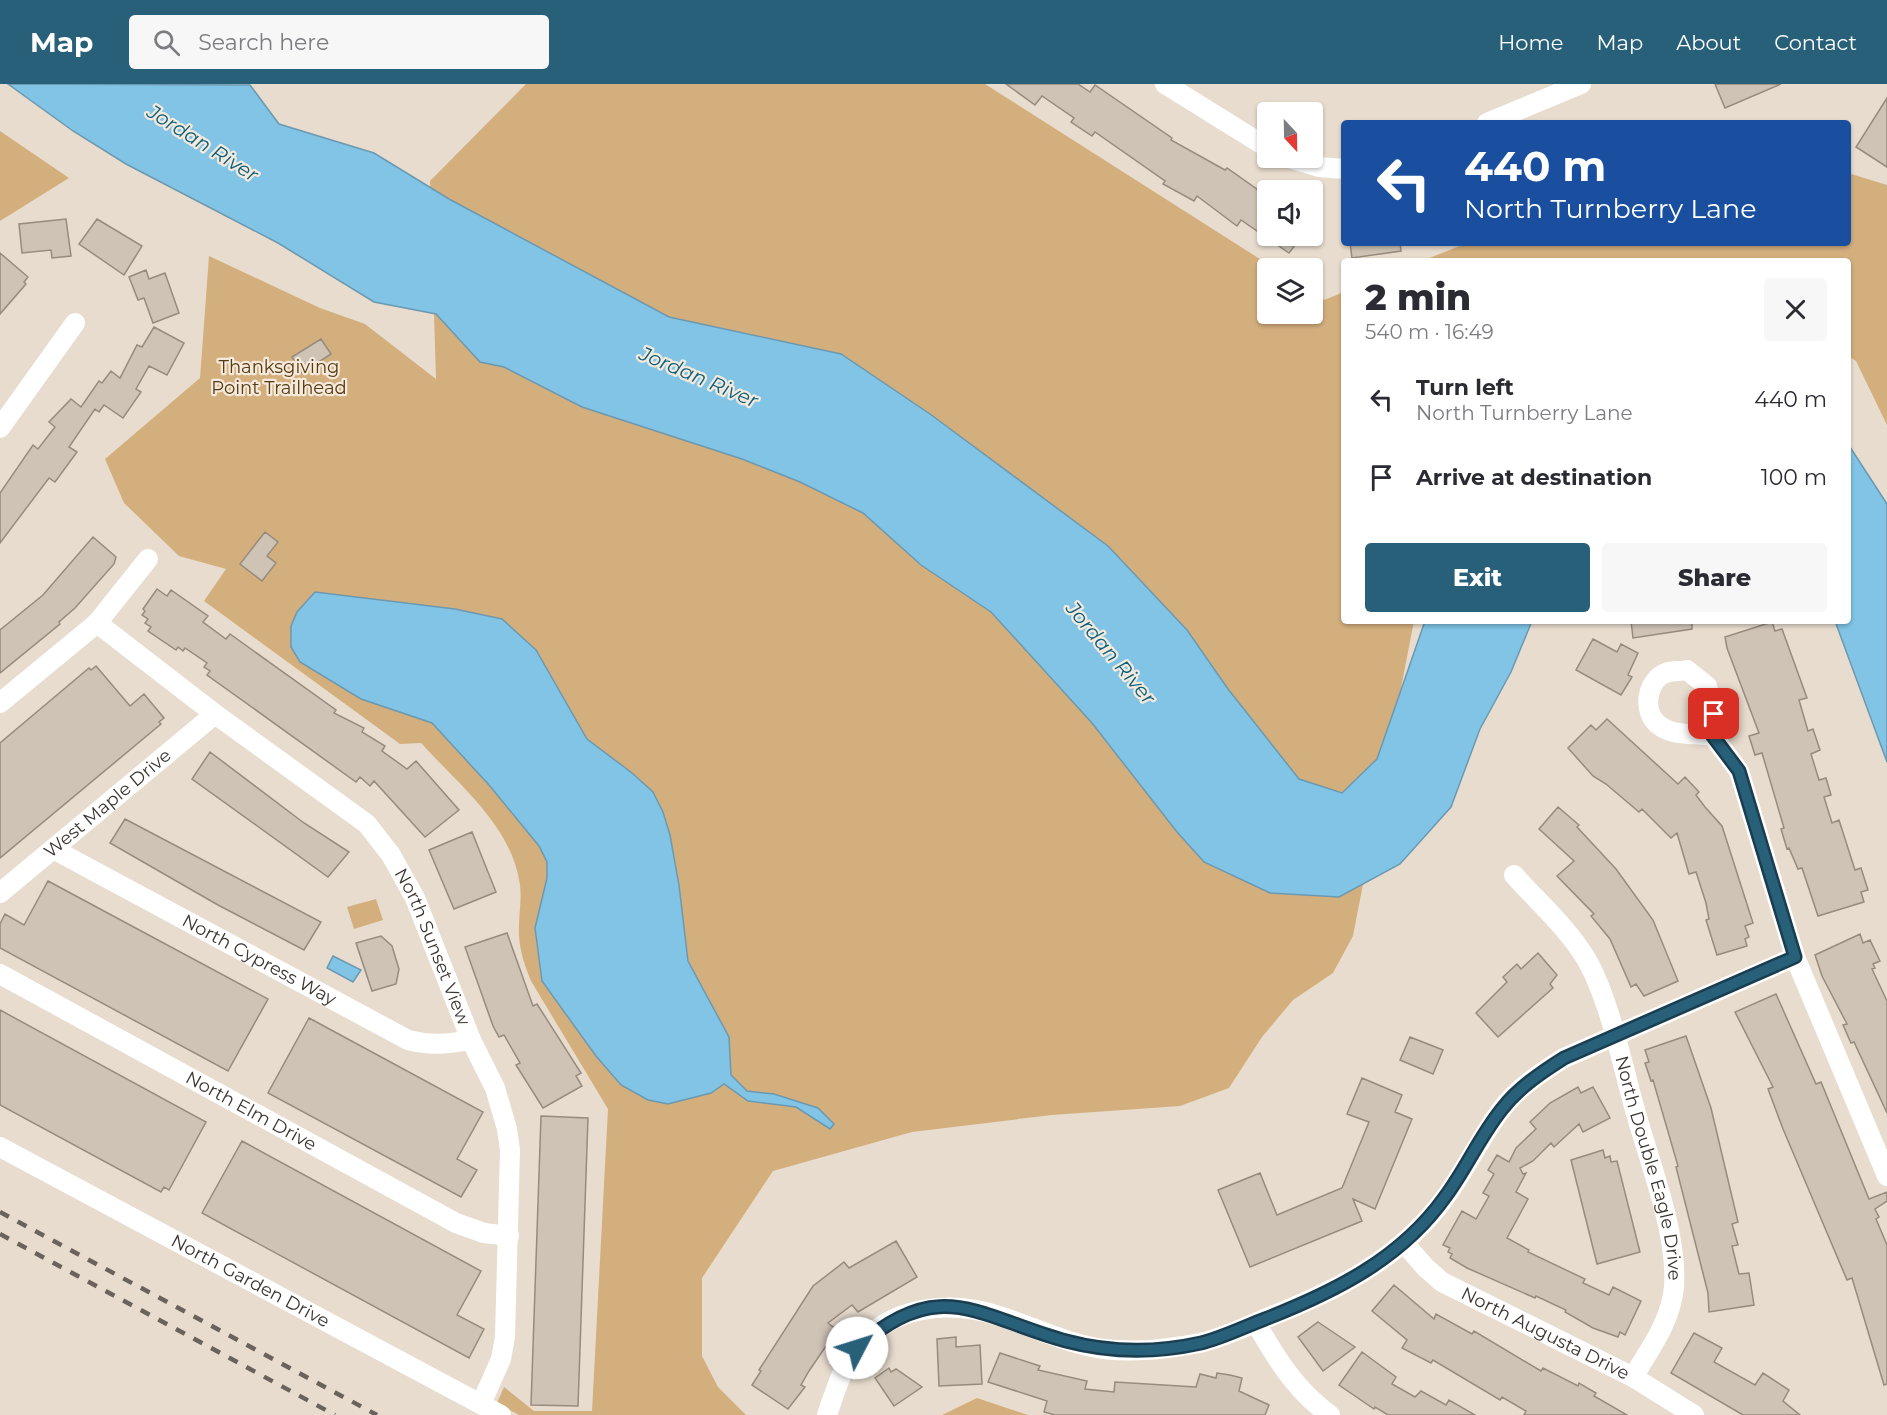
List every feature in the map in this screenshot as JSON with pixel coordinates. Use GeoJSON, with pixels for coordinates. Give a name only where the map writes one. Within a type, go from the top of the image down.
{"type":"FeatureCollection","features":[{"type":"Feature","properties":{"kind":"street"},"geometry":{"type":"LineString","coordinates":[[1166,84],[1257,141]]}},
{"type":"Feature","properties":{"kind":"street"},"geometry":{"type":"LineString","coordinates":[[1494,120],[1581,84]]}},
{"type":"Feature","properties":{"kind":"street"},"geometry":{"type":"LineString","coordinates":[[1323,167],[1341,169]]}},
{"type":"Feature","properties":{"kind":"street"},"geometry":{"type":"LineString","coordinates":[[0,428],[75,323]]}},
{"type":"Feature","properties":{"kind":"street"},"geometry":{"type":"LineString","coordinates":[[0,704],[97,623],[148,559]]}},
{"type":"Feature","properties":{"kind":"street","name":"North Sunset View"},"geometry":{"type":"LineString","coordinates":[[97,623],[215,714],[367,824],[391,855],[415,898],[471,1040],[495,1088],[507,1129],[510,1150],[505,1337],[501,1359],[481,1404]]}},
{"type":"Feature","properties":{"kind":"street","name":"West Maple Drive"},"geometry":{"type":"LineString","coordinates":[[0,893],[215,714]]}},
{"type":"Feature","properties":{"kind":"street"},"geometry":{"type":"LineString","coordinates":[[1712,735],[1739,771],[1795,957],[1887,1176]]}},
{"type":"Feature","properties":{"kind":"street","name":"North Cypress Way"},"geometry":{"type":"LineString","coordinates":[[53,849],[408,1040],[428,1045],[445,1045],[471,1040]]}},
{"type":"Feature","properties":{"kind":"street","name":"North Double Eagle Drive"},"geometry":{"type":"LineString","coordinates":[[1514,876],[1563,929],[1587,960],[1614,1035],[1667,1225],[1675,1271],[1672,1303],[1666,1319],[1633,1377]]}},
{"type":"Feature","properties":{"kind":"street"},"geometry":{"type":"LineString","coordinates":[[827,1415],[845,1367],[857,1348],[893,1320],[917,1311],[938,1306],[979,1310],[1064,1340],[1104,1349],[1129,1351],[1203,1342],[1256,1323],[1332,1291],[1379,1263],[1404,1243],[1445,1197],[1502,1109],[1522,1089],[1564,1058],[1795,957]]}},
{"type":"Feature","properties":{"kind":"street","name":"North Elm Drive"},"geometry":{"type":"LineString","coordinates":[[0,974],[456,1223],[484,1233],[509,1236]]}},
{"type":"Feature","properties":{"kind":"street","name":"North Garden Drive"},"geometry":{"type":"LineString","coordinates":[[0,1147],[501,1415]]}},
{"type":"Feature","properties":{"kind":"street","name":"North Augusta Drive"},"geometry":{"type":"LineString","coordinates":[[1404,1243],[1426,1268],[1442,1281],[1633,1377],[1694,1415]]}},
{"type":"Feature","properties":{"kind":"street"},"geometry":{"type":"LineString","coordinates":[[1256,1323],[1290,1378],[1311,1401],[1330,1415]]}},
{"type":"Feature","properties":{"kind":"green space","name":"Thanksgiving Point Trailhead"},"geometry":{"type":"Polygon","coordinates":[[[526,84],[985,84],[1258,258],[1257,324],[1323,324],[1323,299],[1341,293],[1341,624],[1413,624],[1353,936],[1333,973],[1293,1000],[1262,1037],[1229,1088],[1180,1106],[1052,1115],[912,1132],[773,1171],[702,1278],[702,1356],[718,1387],[746,1415],[519,1415],[497,1403],[504,1387],[534,1411],[592,1411],[608,1109],[531,981],[520,942],[520,885],[515,864],[495,825],[482,808],[421,743],[400,744],[204,601],[226,569],[179,556],[124,503],[105,459],[200,378],[209,256],[320,308],[365,324],[436,379],[430,181],[526,84]]]}},
{"type":"Feature","properties":{"kind":"green space"},"geometry":{"type":"Polygon","coordinates":[[[0,131],[69,178],[0,221],[0,131]]]}},
{"type":"Feature","properties":{"kind":"green space"},"geometry":{"type":"Polygon","coordinates":[[[1851,174],[1887,185],[1887,425],[1856,361],[1851,358],[1851,258],[1430,258],[1460,246],[1851,246],[1851,174]]]}},
{"type":"Feature","properties":{"kind":"green space"},"geometry":{"type":"Polygon","coordinates":[[[376,899],[383,920],[354,929],[347,907],[376,899]]]}},
{"type":"Feature","properties":{"kind":"green space"},"geometry":{"type":"Polygon","coordinates":[[[977,1398],[1028,1415],[942,1415],[977,1398]]]}},
{"type":"Feature","properties":{"kind":"water","name":"Jordan River"},"geometry":{"type":"Polygon","coordinates":[[[8,84],[250,85],[279,124],[374,153],[449,199],[669,317],[841,354],[930,414],[1108,546],[1187,630],[1228,689],[1299,779],[1342,793],[1377,759],[1424,624],[1531,624],[1511,672],[1480,729],[1451,807],[1400,864],[1339,897],[1270,893],[1204,862],[1177,832],[1092,723],[991,612],[921,565],[863,513],[800,482],[742,459],[582,407],[504,367],[480,362],[436,314],[374,302],[278,243],[126,164],[73,131],[8,84]]]}},
{"type":"Feature","properties":{"kind":"water"},"geometry":{"type":"Polygon","coordinates":[[[1851,449],[1887,504],[1887,762],[1836,624],[1851,624],[1851,449]]]}},
{"type":"Feature","properties":{"kind":"water"},"geometry":{"type":"Polygon","coordinates":[[[315,592],[455,609],[502,619],[536,650],[587,739],[653,792],[663,812],[670,835],[679,885],[688,961],[729,1037],[731,1075],[747,1091],[774,1094],[818,1108],[834,1124],[830,1129],[796,1107],[748,1101],[724,1084],[711,1093],[668,1104],[648,1100],[621,1085],[596,1056],[542,981],[535,928],[547,878],[547,862],[539,846],[489,785],[432,723],[361,699],[300,662],[291,647],[291,626],[297,612],[315,592]]]}},
{"type":"Feature","properties":{"kind":"water"},"geometry":{"type":"Polygon","coordinates":[[[333,956],[361,970],[353,982],[327,968],[333,956]]]}},
{"type":"Feature","properties":{"kind":"building"},"geometry":{"type":"Polygon","coordinates":[[[1006,84],[1078,84],[1090,92],[1095,85],[1172,138],[1171,140],[1225,170],[1227,168],[1257,189],[1257,231],[1241,220],[1237,226],[1197,196],[1194,201],[1163,184],[1165,181],[1095,132],[1092,136],[1071,122],[1074,118],[1042,96],[1035,105],[1006,84]]]}},
{"type":"Feature","properties":{"kind":"building"},"geometry":{"type":"Polygon","coordinates":[[[1715,84],[1781,84],[1725,108],[1715,84]]]}},
{"type":"Feature","properties":{"kind":"building"},"geometry":{"type":"Polygon","coordinates":[[[1887,98],[1887,167],[1856,147],[1887,98]]]}},
{"type":"Feature","properties":{"kind":"building"},"geometry":{"type":"Polygon","coordinates":[[[66,219],[71,256],[52,258],[51,250],[22,253],[19,224],[66,219]]]}},
{"type":"Feature","properties":{"kind":"building"},"geometry":{"type":"Polygon","coordinates":[[[97,219],[142,246],[124,275],[79,244],[97,219]]]}},
{"type":"Feature","properties":{"kind":"building"},"geometry":{"type":"Polygon","coordinates":[[[1279,246],[1294,246],[1289,253],[1279,246]]]}},
{"type":"Feature","properties":{"kind":"building"},"geometry":{"type":"Polygon","coordinates":[[[1350,246],[1400,246],[1401,251],[1352,258],[1350,246]]]}},
{"type":"Feature","properties":{"kind":"building"},"geometry":{"type":"Polygon","coordinates":[[[0,253],[28,277],[24,282],[26,284],[0,314],[0,253]]]}},
{"type":"Feature","properties":{"kind":"building"},"geometry":{"type":"Polygon","coordinates":[[[146,270],[149,279],[165,273],[179,313],[153,323],[144,298],[138,300],[129,277],[146,270]]]}},
{"type":"Feature","properties":{"kind":"building"},"geometry":{"type":"Polygon","coordinates":[[[154,327],[184,343],[167,375],[149,366],[136,389],[141,392],[123,418],[104,405],[99,412],[95,409],[69,447],[77,452],[55,482],[49,478],[0,543],[0,493],[33,445],[38,449],[55,427],[49,422],[71,399],[81,407],[99,381],[102,383],[111,371],[120,378],[137,345],[142,347],[154,327]]]}},
{"type":"Feature","properties":{"kind":"building"},"geometry":{"type":"Polygon","coordinates":[[[321,339],[331,354],[302,373],[292,357],[321,339]]]}},
{"type":"Feature","properties":{"kind":"building"},"geometry":{"type":"Polygon","coordinates":[[[265,532],[278,542],[267,556],[276,563],[262,581],[240,564],[265,532]]]}},
{"type":"Feature","properties":{"kind":"building"},"geometry":{"type":"Polygon","coordinates":[[[93,537],[116,557],[114,564],[75,608],[59,622],[60,624],[0,673],[0,630],[43,595],[93,537]]]}},
{"type":"Feature","properties":{"kind":"building"},"geometry":{"type":"Polygon","coordinates":[[[157,589],[167,596],[171,590],[208,616],[203,622],[226,639],[230,634],[336,710],[334,713],[364,728],[362,732],[385,746],[382,751],[407,769],[416,761],[459,810],[425,837],[374,781],[370,786],[360,777],[356,782],[207,675],[210,671],[204,667],[207,663],[185,648],[183,651],[178,647],[176,650],[148,631],[151,627],[145,623],[148,619],[142,615],[145,611],[143,609],[157,589]]]}},
{"type":"Feature","properties":{"kind":"building"},"geometry":{"type":"Polygon","coordinates":[[[1631,624],[1692,624],[1692,629],[1633,638],[1631,624]]]}},
{"type":"Feature","properties":{"kind":"building"},"geometry":{"type":"Polygon","coordinates":[[[1766,624],[1773,624],[1775,631],[1782,629],[1807,698],[1799,700],[1808,731],[1813,729],[1820,750],[1811,754],[1819,780],[1826,778],[1831,795],[1824,797],[1832,823],[1839,820],[1855,870],[1861,868],[1868,890],[1861,892],[1864,902],[1818,916],[1802,868],[1798,869],[1789,848],[1787,849],[1781,829],[1784,828],[1762,753],[1755,755],[1749,736],[1759,733],[1725,637],[1766,624]]]}},
{"type":"Feature","properties":{"kind":"building"},"geometry":{"type":"Polygon","coordinates":[[[1593,639],[1617,652],[1621,644],[1638,653],[1628,675],[1632,677],[1621,695],[1576,670],[1593,639]]]}},
{"type":"Feature","properties":{"kind":"building"},"geometry":{"type":"Polygon","coordinates":[[[96,666],[130,706],[144,694],[164,718],[159,722],[161,724],[0,858],[0,743],[89,668],[91,670],[96,666]]]}},
{"type":"Feature","properties":{"kind":"building"},"geometry":{"type":"Polygon","coordinates":[[[1607,719],[1678,784],[1685,777],[1699,792],[1696,795],[1722,826],[1753,923],[1745,926],[1749,937],[1745,939],[1747,946],[1717,955],[1706,920],[1709,919],[1706,903],[1696,872],[1689,874],[1677,833],[1671,838],[1642,809],[1639,812],[1593,776],[1568,748],[1591,725],[1596,730],[1607,719]]]}},
{"type":"Feature","properties":{"kind":"building"},"geometry":{"type":"Polygon","coordinates":[[[210,752],[304,823],[349,852],[328,877],[192,779],[210,752]]]}},
{"type":"Feature","properties":{"kind":"building"},"geometry":{"type":"Polygon","coordinates":[[[1558,807],[1579,825],[1577,827],[1616,869],[1653,920],[1678,981],[1644,996],[1636,984],[1631,987],[1610,939],[1591,916],[1594,914],[1557,876],[1574,861],[1539,829],[1558,807]]]}},
{"type":"Feature","properties":{"kind":"building"},"geometry":{"type":"Polygon","coordinates":[[[125,819],[321,922],[304,950],[218,905],[110,843],[125,819]]]}},
{"type":"Feature","properties":{"kind":"building"},"geometry":{"type":"Polygon","coordinates":[[[472,832],[496,892],[454,909],[429,850],[472,832]]]}},
{"type":"Feature","properties":{"kind":"building"},"geometry":{"type":"Polygon","coordinates":[[[48,881],[268,999],[228,1071],[0,948],[0,924],[5,914],[24,925],[48,881]]]}},
{"type":"Feature","properties":{"kind":"building"},"geometry":{"type":"Polygon","coordinates":[[[507,933],[533,1006],[537,1004],[581,1073],[576,1076],[582,1086],[543,1108],[516,1065],[520,1063],[504,1035],[499,1037],[493,1026],[465,947],[507,933]]]}},
{"type":"Feature","properties":{"kind":"building"},"geometry":{"type":"Polygon","coordinates":[[[1860,934],[1863,943],[1870,940],[1880,961],[1873,964],[1875,968],[1872,969],[1887,1001],[1887,1113],[1854,1042],[1851,1043],[1843,1025],[1847,1024],[1822,976],[1815,955],[1860,934]]]}},
{"type":"Feature","properties":{"kind":"building"},"geometry":{"type":"Polygon","coordinates":[[[381,936],[392,946],[399,969],[396,984],[372,991],[356,943],[381,936]]]}},
{"type":"Feature","properties":{"kind":"building"},"geometry":{"type":"Polygon","coordinates":[[[1538,953],[1557,975],[1550,984],[1553,988],[1498,1037],[1476,1013],[1507,982],[1503,977],[1517,964],[1521,969],[1538,953]]]}},
{"type":"Feature","properties":{"kind":"building"},"geometry":{"type":"Polygon","coordinates":[[[1776,994],[1816,1084],[1821,1082],[1869,1199],[1887,1192],[1887,1201],[1875,1209],[1879,1217],[1876,1219],[1887,1245],[1887,1384],[1884,1385],[1852,1278],[1847,1280],[1783,1129],[1768,1089],[1773,1087],[1735,1012],[1776,994]]]}},
{"type":"Feature","properties":{"kind":"building"},"geometry":{"type":"Polygon","coordinates":[[[0,1010],[206,1122],[169,1190],[164,1187],[161,1192],[0,1105],[0,1010]]]}},
{"type":"Feature","properties":{"kind":"building"},"geometry":{"type":"Polygon","coordinates":[[[309,1018],[483,1112],[457,1159],[477,1170],[461,1197],[268,1093],[309,1018]]]}},
{"type":"Feature","properties":{"kind":"building"},"geometry":{"type":"Polygon","coordinates":[[[1686,1036],[1711,1108],[1738,1222],[1732,1224],[1738,1245],[1732,1246],[1739,1274],[1749,1273],[1754,1305],[1709,1312],[1708,1293],[1676,1167],[1678,1166],[1653,1080],[1651,1081],[1645,1063],[1649,1062],[1645,1050],[1686,1036]]]}},
{"type":"Feature","properties":{"kind":"building"},"geometry":{"type":"Polygon","coordinates":[[[1410,1037],[1443,1050],[1433,1074],[1400,1060],[1410,1037]]]}},
{"type":"Feature","properties":{"kind":"building"},"geometry":{"type":"Polygon","coordinates":[[[1362,1078],[1402,1095],[1395,1112],[1412,1119],[1375,1209],[1353,1199],[1362,1221],[1250,1267],[1218,1190],[1260,1173],[1277,1215],[1342,1188],[1369,1122],[1347,1114],[1362,1078]]]}},
{"type":"Feature","properties":{"kind":"building"},"geometry":{"type":"Polygon","coordinates":[[[1578,1087],[1581,1093],[1593,1087],[1610,1118],[1583,1132],[1579,1124],[1554,1147],[1551,1143],[1533,1161],[1520,1168],[1523,1174],[1526,1173],[1516,1192],[1528,1199],[1507,1238],[1529,1250],[1528,1252],[1585,1279],[1583,1283],[1609,1295],[1613,1287],[1641,1301],[1625,1335],[1620,1332],[1618,1337],[1593,1328],[1565,1312],[1566,1310],[1536,1296],[1535,1298],[1467,1268],[1450,1258],[1452,1254],[1448,1252],[1450,1248],[1443,1245],[1462,1211],[1476,1219],[1489,1196],[1483,1193],[1494,1174],[1488,1170],[1497,1155],[1509,1162],[1516,1148],[1536,1129],[1530,1122],[1550,1103],[1578,1087]]]}},
{"type":"Feature","properties":{"kind":"building"},"geometry":{"type":"Polygon","coordinates":[[[541,1116],[588,1118],[578,1406],[531,1405],[541,1116]]]}},
{"type":"Feature","properties":{"kind":"building"},"geometry":{"type":"Polygon","coordinates":[[[242,1141],[481,1271],[457,1315],[484,1329],[469,1358],[202,1213],[242,1141]]]}},
{"type":"Feature","properties":{"kind":"building"},"geometry":{"type":"Polygon","coordinates":[[[1603,1150],[1605,1158],[1610,1156],[1611,1162],[1617,1161],[1640,1252],[1597,1264],[1571,1160],[1603,1150]]]}},
{"type":"Feature","properties":{"kind":"building"},"geometry":{"type":"Polygon","coordinates":[[[896,1241],[917,1277],[858,1312],[852,1305],[828,1323],[837,1330],[801,1385],[805,1387],[788,1409],[752,1385],[761,1371],[759,1370],[813,1286],[844,1262],[849,1268],[896,1241]]]}},
{"type":"Feature","properties":{"kind":"building"},"geometry":{"type":"Polygon","coordinates":[[[1394,1285],[1434,1319],[1436,1314],[1472,1334],[1474,1331],[1541,1371],[1543,1368],[1578,1386],[1579,1383],[1596,1393],[1594,1396],[1627,1415],[1524,1415],[1526,1411],[1502,1397],[1500,1400],[1433,1360],[1431,1363],[1402,1348],[1407,1340],[1372,1311],[1394,1285]]]}},
{"type":"Feature","properties":{"kind":"building"},"geometry":{"type":"Polygon","coordinates":[[[1318,1322],[1355,1347],[1323,1371],[1298,1337],[1318,1322]]]}},
{"type":"Feature","properties":{"kind":"building"},"geometry":{"type":"Polygon","coordinates":[[[1694,1333],[1722,1348],[1714,1362],[1755,1385],[1763,1373],[1789,1390],[1783,1401],[1800,1415],[1743,1415],[1671,1373],[1694,1333]]]}},
{"type":"Feature","properties":{"kind":"building"},"geometry":{"type":"Polygon","coordinates":[[[956,1337],[956,1347],[980,1345],[982,1384],[939,1386],[937,1339],[956,1337]]]}},
{"type":"Feature","properties":{"kind":"building"},"geometry":{"type":"Polygon","coordinates":[[[1362,1352],[1396,1377],[1392,1384],[1415,1397],[1421,1391],[1446,1405],[1449,1400],[1475,1415],[1388,1415],[1375,1407],[1374,1409],[1339,1385],[1362,1352]]]}},
{"type":"Feature","properties":{"kind":"building"},"geometry":{"type":"Polygon","coordinates":[[[1000,1353],[1040,1366],[1038,1370],[1087,1381],[1085,1389],[1114,1392],[1115,1382],[1196,1387],[1200,1374],[1216,1378],[1217,1373],[1230,1375],[1242,1378],[1239,1391],[1269,1405],[1265,1415],[1055,1415],[1044,1412],[1047,1401],[988,1382],[1000,1353]]]}},
{"type":"Feature","properties":{"kind":"building"},"geometry":{"type":"Polygon","coordinates":[[[889,1368],[891,1372],[896,1369],[922,1387],[894,1406],[875,1378],[889,1368]]]}},
{"type":"Feature","properties":{"kind":"railway"},"geometry":{"type":"LineString","coordinates":[[0,1212],[377,1415]]}},
{"type":"Feature","properties":{"kind":"railway"},"geometry":{"type":"LineString","coordinates":[[0,1234],[335,1415]]}},
{"type":"Feature","properties":{"kind":"route"},"geometry":{"type":"LineString","coordinates":[[857,1348],[893,1320],[938,1306],[979,1310],[1064,1340],[1104,1349],[1129,1351],[1179,1347],[1203,1342],[1293,1308],[1355,1278],[1404,1243],[1431,1216],[1445,1197],[1502,1109],[1543,1071],[1564,1058],[1614,1035],[1795,957],[1739,771],[1712,735],[1714,714]]}}]}
